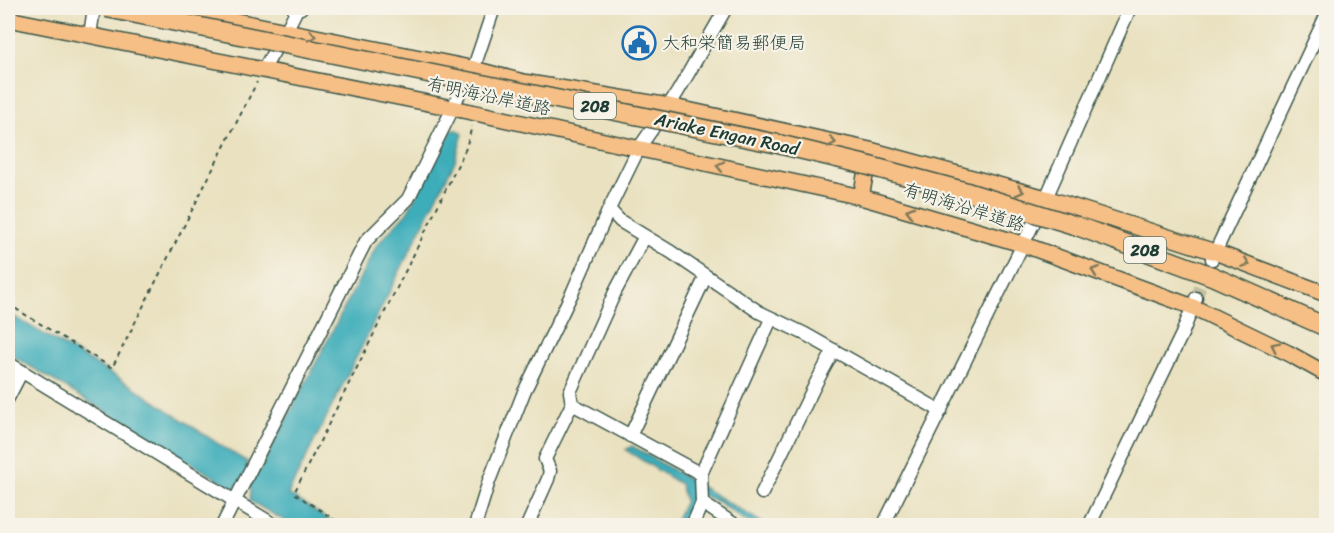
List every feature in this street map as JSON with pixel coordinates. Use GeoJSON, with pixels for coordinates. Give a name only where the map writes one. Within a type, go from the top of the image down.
{"type":"FeatureCollection","features":[{"type":"Feature","properties":{"kind":"highway","name":"Ariake Engan Road"},"geometry":{"type":"LineString","coordinates":[[108,8],[778,144],[862,164],[967,192],[1077,226],[1213,262],[1326,327]]}},
{"type":"Feature","properties":{"kind":"highway"},"geometry":{"type":"LineString","coordinates":[[1213,262],[1240,293],[1326,334]]}},
{"type":"Feature","properties":{"kind":"main road","name":"有明海沿岸道路"},"geometry":{"type":"LineString","coordinates":[[172,8],[470,68],[523,82],[669,106],[870,150],[1046,198],[1213,262],[1326,294]]}},
{"type":"Feature","properties":{"kind":"main road","name":"有明海沿岸道路"},"geometry":{"type":"LineString","coordinates":[[8,19],[453,108],[861,196],[1022,244],[1194,302],[1326,374]]}},
{"type":"Feature","properties":{"kind":"main road"},"geometry":{"type":"LineString","coordinates":[[861,196],[870,150]]}},
{"type":"Feature","properties":{"kind":"street"},"geometry":{"type":"LineString","coordinates":[[90,35],[94,8]]}},
{"type":"Feature","properties":{"kind":"street"},"geometry":{"type":"LineString","coordinates":[[263,70],[297,9],[301,8]]}},
{"type":"Feature","properties":{"kind":"street"},"geometry":{"type":"LineString","coordinates":[[222,525],[366,241],[408,199],[470,68],[475,64],[494,8]]}},
{"type":"Feature","properties":{"kind":"street"},"geometry":{"type":"LineString","coordinates":[[475,525],[489,481],[524,392],[573,291],[609,209],[639,148],[669,106],[726,8]]}},
{"type":"Feature","properties":{"kind":"street"},"geometry":{"type":"LineString","coordinates":[[884,525],[1046,198],[1130,8]]}},
{"type":"Feature","properties":{"kind":"street"},"geometry":{"type":"LineString","coordinates":[[1322,8],[1326,10]]}},
{"type":"Feature","properties":{"kind":"street"},"geometry":{"type":"LineString","coordinates":[[1213,262],[1326,16]]}},
{"type":"Feature","properties":{"kind":"street"},"geometry":{"type":"LineString","coordinates":[[609,209],[620,221],[671,252],[759,312],[805,334],[941,411]]}},
{"type":"Feature","properties":{"kind":"street"},"geometry":{"type":"LineString","coordinates":[[527,525],[548,479],[550,471],[545,459],[572,404],[570,392],[574,381],[615,292],[645,236]]}},
{"type":"Feature","properties":{"kind":"street"},"geometry":{"type":"LineString","coordinates":[[630,436],[706,276]]}},
{"type":"Feature","properties":{"kind":"street"},"geometry":{"type":"LineString","coordinates":[[1089,525],[1182,334],[1194,302]]}},
{"type":"Feature","properties":{"kind":"street"},"geometry":{"type":"LineString","coordinates":[[692,525],[702,503],[701,474],[771,319]]}},
{"type":"Feature","properties":{"kind":"street"},"geometry":{"type":"LineString","coordinates":[[762,493],[834,350]]}},
{"type":"Feature","properties":{"kind":"street"},"geometry":{"type":"LineString","coordinates":[[8,363],[276,525]]}},
{"type":"Feature","properties":{"kind":"street"},"geometry":{"type":"LineString","coordinates":[[8,398],[22,371]]}},
{"type":"Feature","properties":{"kind":"street"},"geometry":{"type":"LineString","coordinates":[[572,404],[701,474]]}},
{"type":"Feature","properties":{"kind":"street"},"geometry":{"type":"LineString","coordinates":[[702,503],[737,525]]}},
{"type":"Feature","properties":{"kind":"path"},"geometry":{"type":"LineString","coordinates":[[8,304],[112,368],[263,70]]}},
{"type":"Feature","properties":{"kind":"path"},"geometry":{"type":"LineString","coordinates":[[344,525],[294,493],[427,228],[465,148],[476,113]]}},
{"type":"Feature","properties":{"kind":"water"},"geometry":{"type":"Polygon","coordinates":[[[452,130],[458,130],[463,134],[455,161],[288,494],[337,525],[292,525],[250,501],[251,484],[243,480],[234,489],[8,353],[8,313],[132,386],[248,462],[246,467],[259,472],[377,245],[407,212],[452,130]]]}},
{"type":"Feature","properties":{"kind":"water"},"geometry":{"type":"Polygon","coordinates":[[[632,446],[766,525],[752,525],[718,502],[698,493],[684,525],[673,525],[685,501],[680,484],[626,450],[632,446]]]}},
{"type":"Feature","properties":{"kind":"tunnel"},"geometry":{"type":"LineString","coordinates":[[1196,298],[1212,259]]}},
{"type":"Feature","properties":{"kind":"place","name":"大和栄簡易郵便局"},"geometry":{"type":"Point","coordinates":[639,43]}}]}
